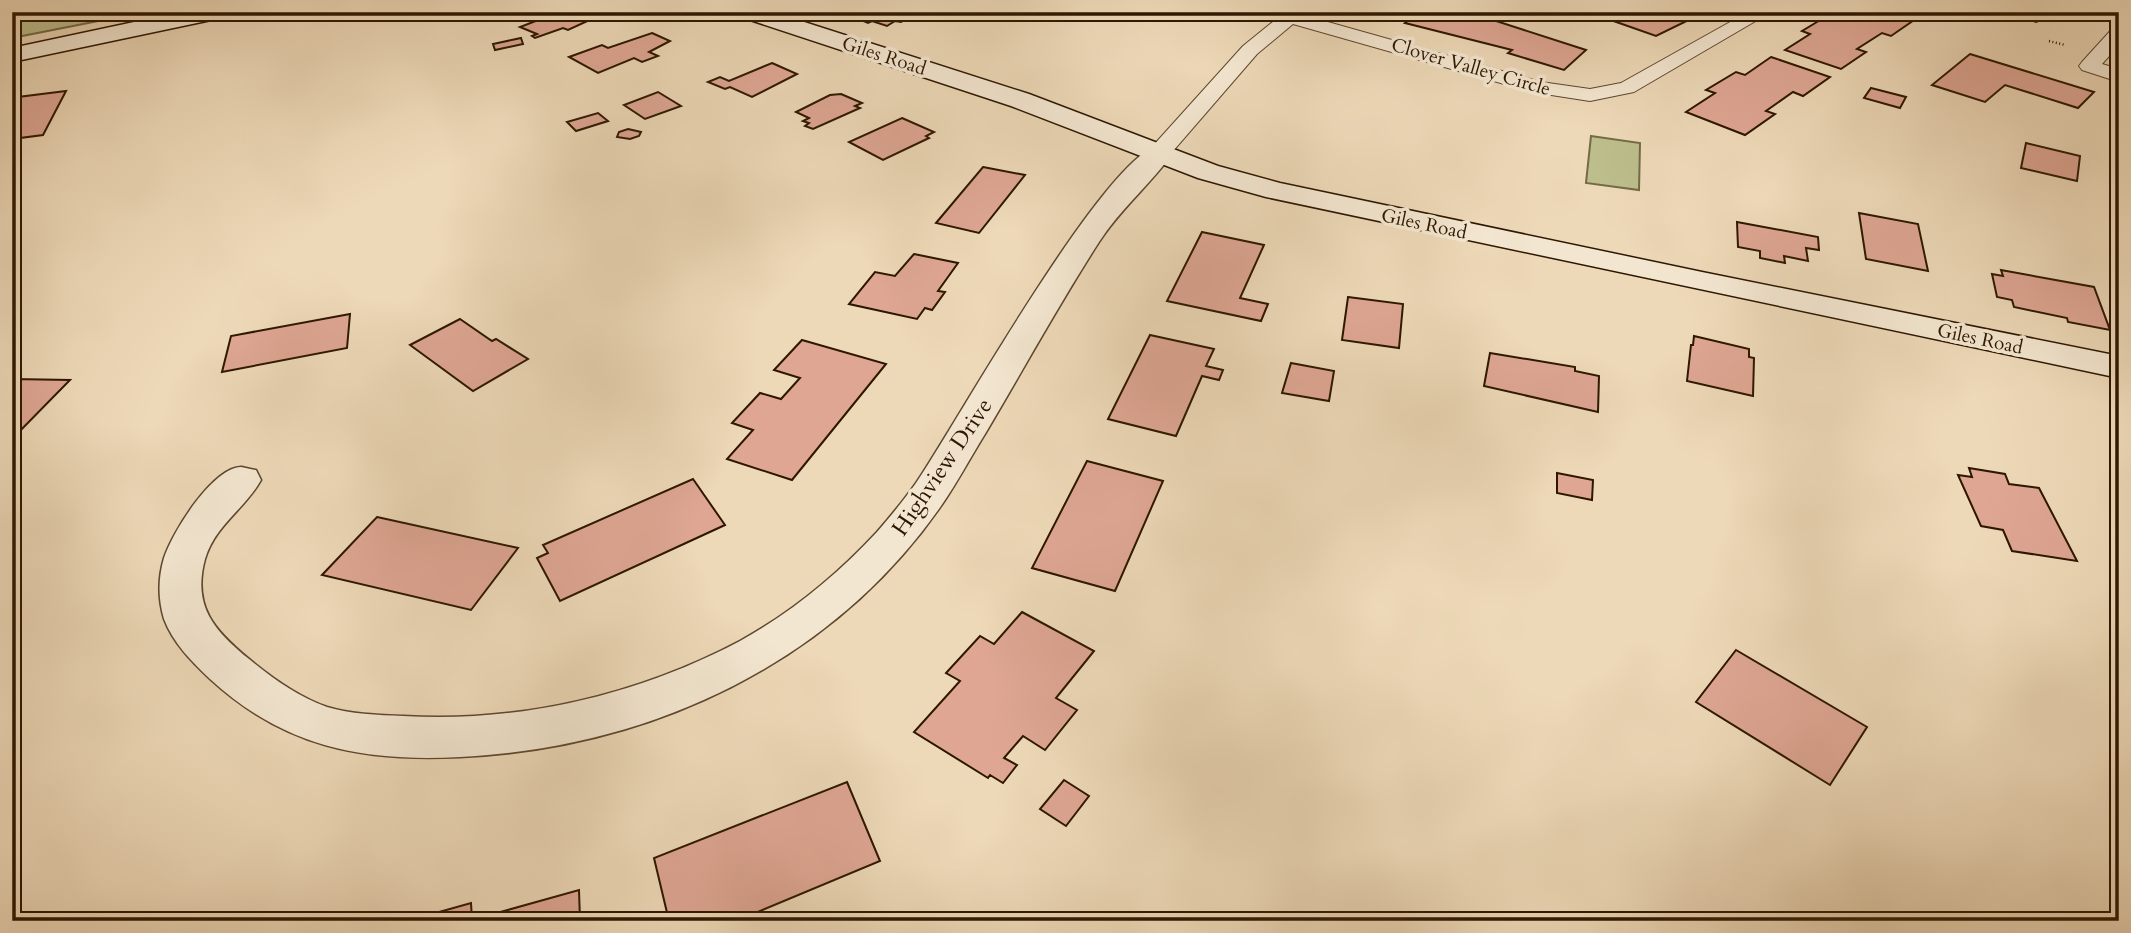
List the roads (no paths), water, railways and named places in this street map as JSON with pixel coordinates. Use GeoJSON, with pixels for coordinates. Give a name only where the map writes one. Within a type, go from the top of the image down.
{"type":"FeatureCollection","features":[{"type":"Feature","properties":{"kind":"street"},"geometry":{"type":"LineString","coordinates":[[12,55],[216,12]]}},
{"type":"Feature","properties":{"kind":"street","name":"Giles Road"},"geometry":{"type":"LineString","coordinates":[[749,12],[1020,100],[1208,172],[1373,213],[2119,367]]}},
{"type":"Feature","properties":{"kind":"street","name":"Highview Drive"},"geometry":{"type":"LineString","coordinates":[[242,480],[201,524],[185,554],[179,580],[186,619],[212,653],[247,686],[269,700],[334,729],[412,738],[496,736],[582,722],[649,704],[728,671],[772,646],[825,608],[871,566],[906,526],[929,494],[1087,236],[1126,187],[1159,153]]}},
{"type":"Feature","properties":{"kind":"lane","name":"Clover Valley Circle"},"geometry":{"type":"LineString","coordinates":[[1159,153],[1250,50],[1292,15],[1539,88],[1590,95],[1627,88],[1762,12]]}},
{"type":"Feature","properties":{"kind":"lane"},"geometry":{"type":"LineString","coordinates":[[2119,33],[2089,66],[2119,76]]}}]}
